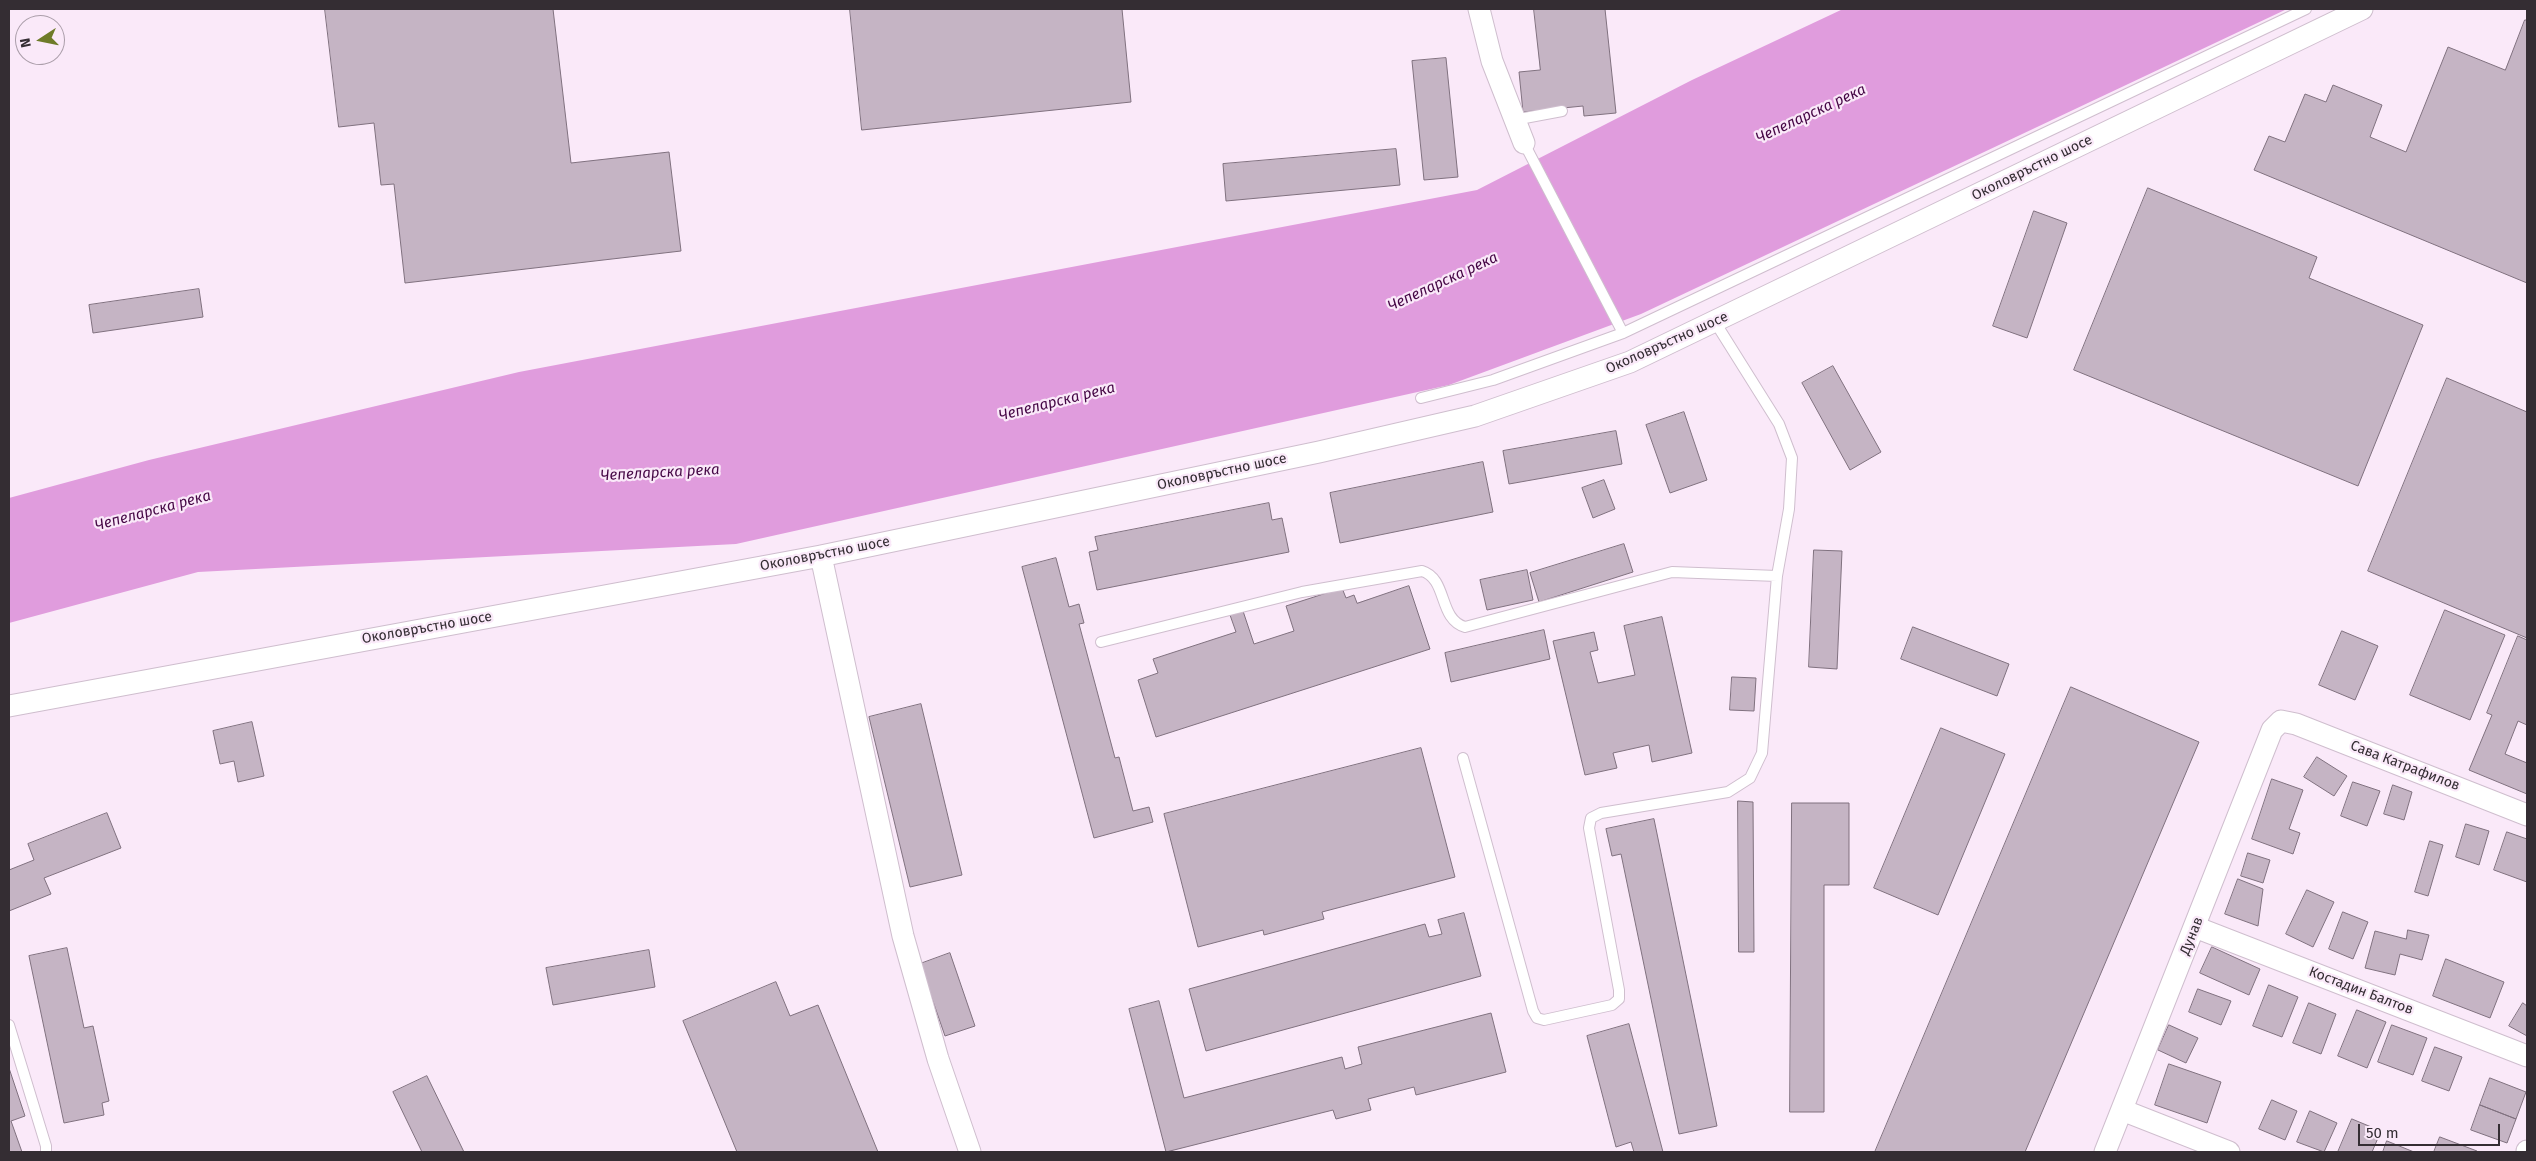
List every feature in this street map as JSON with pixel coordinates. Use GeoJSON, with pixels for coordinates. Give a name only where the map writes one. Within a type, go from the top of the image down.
{"type":"FeatureCollection","features":[{"type":"Feature","properties":{"kind":"street"},"geometry":{"type":"LineString","coordinates":[[1479,9],[1492,61],[1524,143]]}},
{"type":"Feature","properties":{"kind":"street","name":"Околовръстно шосе"},"geometry":{"type":"LineString","coordinates":[[9,706],[821,556],[1319,452],[1475,416],[1630,362],[2362,9]]}},
{"type":"Feature","properties":{"kind":"street"},"geometry":{"type":"LineString","coordinates":[[821,556],[903,936],[938,1059],[970,1152]]}},
{"type":"Feature","properties":{"kind":"street","name":"Сава Катрафилов"},"geometry":{"type":"LineString","coordinates":[[2281,721],[2296,724],[2527,815]]}},
{"type":"Feature","properties":{"kind":"street","name":"Дунав"},"geometry":{"type":"LineString","coordinates":[[2105,1152],[2272,730],[2281,721]]}},
{"type":"Feature","properties":{"kind":"street","name":"Костадин Балтов"},"geometry":{"type":"LineString","coordinates":[[2195,927],[2527,1056]]}},
{"type":"Feature","properties":{"kind":"street"},"geometry":{"type":"LineString","coordinates":[[2122,1110],[2229,1152]]}},
{"type":"Feature","properties":{"kind":"lane"},"geometry":{"type":"LineString","coordinates":[[1421,398],[1493,380],[1624,333],[2306,9]]}},
{"type":"Feature","properties":{"kind":"lane"},"geometry":{"type":"LineString","coordinates":[[1514,120],[1562,111]]}},
{"type":"Feature","properties":{"kind":"lane"},"geometry":{"type":"LineString","coordinates":[[1524,143],[1624,333]]}},
{"type":"Feature","properties":{"kind":"lane"},"geometry":{"type":"LineString","coordinates":[[1463,758],[1533,1010],[1537,1018],[1544,1020],[1612,1005],[1619,999],[1619,990],[1589,828],[1591,818],[1601,813],[1728,792],[1750,778],[1762,753],[1777,576],[1790,509],[1792,458],[1779,424],[1715,322]]}},
{"type":"Feature","properties":{"kind":"lane"},"geometry":{"type":"LineString","coordinates":[[1101,642],[1302,592],[1422,572],[1430,574],[1435,580],[1450,618],[1456,624],[1464,627],[1672,572],[1777,576]]}},
{"type":"Feature","properties":{"kind":"lane"},"geometry":{"type":"LineString","coordinates":[[9,1025],[46,1146],[46,1152]]}},
{"type":"Feature","properties":{"kind":"water","name":"Чепеларска река"},"geometry":{"type":"Polygon","coordinates":[[[1843,9],[2287,9],[1641,314],[1449,385],[736,544],[198,572],[9,623],[9,498],[149,460],[519,372],[1477,190],[1692,80],[1843,9]]]}},
{"type":"Feature","properties":{"kind":"building"},"geometry":{"type":"Polygon","coordinates":[[[325,9],[553,9],[571,163],[669,152],[681,251],[405,283],[394,184],[381,185],[374,123],[339,127],[325,9]]]}},
{"type":"Feature","properties":{"kind":"building"},"geometry":{"type":"Polygon","coordinates":[[[850,9],[1122,9],[1131,102],[862,130],[850,9]]]}},
{"type":"Feature","properties":{"kind":"building"},"geometry":{"type":"Polygon","coordinates":[[[1534,9],[1605,9],[1616,113],[1584,116],[1583,106],[1523,112],[1519,72],[1540,70],[1534,9]]]}},
{"type":"Feature","properties":{"kind":"building"},"geometry":{"type":"Polygon","coordinates":[[[2525,20],[2527,20],[2527,283],[2254,170],[2269,136],[2285,142],[2305,94],[2326,102],[2333,85],[2382,105],[2370,137],[2406,152],[2448,47],[2505,70],[2525,20]]]}},
{"type":"Feature","properties":{"kind":"building"},"geometry":{"type":"Polygon","coordinates":[[[1446,58],[1458,177],[1424,180],[1412,61],[1446,58]]]}},
{"type":"Feature","properties":{"kind":"building"},"geometry":{"type":"Polygon","coordinates":[[[1396,149],[1400,185],[1226,201],[1223,164],[1396,149]]]}},
{"type":"Feature","properties":{"kind":"building"},"geometry":{"type":"Polygon","coordinates":[[[2148,188],[2317,257],[2309,278],[2423,325],[2358,486],[2074,370],[2148,188]]]}},
{"type":"Feature","properties":{"kind":"building"},"geometry":{"type":"Polygon","coordinates":[[[2034,211],[2067,223],[2027,338],[1993,326],[2034,211]]]}},
{"type":"Feature","properties":{"kind":"building"},"geometry":{"type":"Polygon","coordinates":[[[199,289],[203,317],[93,333],[89,305],[199,289]]]}},
{"type":"Feature","properties":{"kind":"building"},"geometry":{"type":"Polygon","coordinates":[[[1833,366],[1881,452],[1850,470],[1802,383],[1833,366]]]}},
{"type":"Feature","properties":{"kind":"building"},"geometry":{"type":"Polygon","coordinates":[[[2447,378],[2527,412],[2527,638],[2368,571],[2447,378]]]}},
{"type":"Feature","properties":{"kind":"building"},"geometry":{"type":"Polygon","coordinates":[[[1684,412],[1707,480],[1670,493],[1646,425],[1684,412]]]}},
{"type":"Feature","properties":{"kind":"building"},"geometry":{"type":"Polygon","coordinates":[[[1616,431],[1622,464],[1509,484],[1503,451],[1616,431]]]}},
{"type":"Feature","properties":{"kind":"building"},"geometry":{"type":"Polygon","coordinates":[[[1483,462],[1493,512],[1340,543],[1330,493],[1483,462]]]}},
{"type":"Feature","properties":{"kind":"building"},"geometry":{"type":"Polygon","coordinates":[[[1604,480],[1615,509],[1593,518],[1582,488],[1604,480]]]}},
{"type":"Feature","properties":{"kind":"building"},"geometry":{"type":"Polygon","coordinates":[[[1269,503],[1272,520],[1282,518],[1289,552],[1097,590],[1089,552],[1098,550],[1095,537],[1269,503]]]}},
{"type":"Feature","properties":{"kind":"building"},"geometry":{"type":"Polygon","coordinates":[[[1624,544],[1633,572],[1539,602],[1530,573],[1624,544]]]}},
{"type":"Feature","properties":{"kind":"building"},"geometry":{"type":"Polygon","coordinates":[[[1814,550],[1842,551],[1837,669],[1809,667],[1814,550]]]}},
{"type":"Feature","properties":{"kind":"building"},"geometry":{"type":"Polygon","coordinates":[[[1056,558],[1069,607],[1079,604],[1084,623],[1079,624],[1115,758],[1119,757],[1133,811],[1149,807],[1153,822],[1094,838],[1022,567],[1056,558]]]}},
{"type":"Feature","properties":{"kind":"building"},"geometry":{"type":"Polygon","coordinates":[[[1527,570],[1533,600],[1487,610],[1480,580],[1527,570]]]}},
{"type":"Feature","properties":{"kind":"building"},"geometry":{"type":"Polygon","coordinates":[[[1409,586],[1430,649],[1156,737],[1138,680],[1158,673],[1153,659],[1236,632],[1230,615],[1243,611],[1254,644],[1294,631],[1286,606],[1342,588],[1346,598],[1354,595],[1357,603],[1409,586]]]}},
{"type":"Feature","properties":{"kind":"building"},"geometry":{"type":"Polygon","coordinates":[[[2445,610],[2505,635],[2470,720],[2410,695],[2445,610]]]}},
{"type":"Feature","properties":{"kind":"building"},"geometry":{"type":"Polygon","coordinates":[[[1662,617],[1692,753],[1652,762],[1649,745],[1613,753],[1617,768],[1585,775],[1553,641],[1594,632],[1598,650],[1590,652],[1598,683],[1635,675],[1624,626],[1662,617]]]}},
{"type":"Feature","properties":{"kind":"building"},"geometry":{"type":"Polygon","coordinates":[[[1913,627],[2009,664],[1997,696],[1901,659],[1913,627]]]}},
{"type":"Feature","properties":{"kind":"building"},"geometry":{"type":"Polygon","coordinates":[[[1544,630],[1550,659],[1451,682],[1445,653],[1544,630]]]}},
{"type":"Feature","properties":{"kind":"building"},"geometry":{"type":"Polygon","coordinates":[[[2342,631],[2378,646],[2355,700],[2319,685],[2342,631]]]}},
{"type":"Feature","properties":{"kind":"building"},"geometry":{"type":"Polygon","coordinates":[[[2518,636],[2527,640],[2527,725],[2518,721],[2505,754],[2527,763],[2527,794],[2469,770],[2492,715],[2487,713],[2518,636]]]}},
{"type":"Feature","properties":{"kind":"building"},"geometry":{"type":"Polygon","coordinates":[[[1732,677],[1756,678],[1754,711],[1730,710],[1732,677]]]}},
{"type":"Feature","properties":{"kind":"building"},"geometry":{"type":"Polygon","coordinates":[[[2071,687],[2199,742],[2025,1152],[1875,1152],[2071,687]]]}},
{"type":"Feature","properties":{"kind":"building"},"geometry":{"type":"Polygon","coordinates":[[[921,704],[962,875],[910,887],[869,717],[921,704]]]}},
{"type":"Feature","properties":{"kind":"building"},"geometry":{"type":"Polygon","coordinates":[[[252,722],[264,776],[238,782],[234,761],[220,764],[213,731],[252,722]]]}},
{"type":"Feature","properties":{"kind":"building"},"geometry":{"type":"Polygon","coordinates":[[[1941,728],[2005,754],[1938,915],[1874,888],[1941,728]]]}},
{"type":"Feature","properties":{"kind":"building"},"geometry":{"type":"Polygon","coordinates":[[[1421,748],[1455,877],[1322,912],[1324,919],[1264,935],[1263,930],[1198,947],[1164,814],[1421,748]]]}},
{"type":"Feature","properties":{"kind":"building"},"geometry":{"type":"Polygon","coordinates":[[[2317,757],[2347,776],[2334,796],[2304,777],[2317,757]]]}},
{"type":"Feature","properties":{"kind":"building"},"geometry":{"type":"Polygon","coordinates":[[[2272,779],[2303,790],[2289,829],[2300,833],[2293,854],[2252,839],[2272,779]]]}},
{"type":"Feature","properties":{"kind":"building"},"geometry":{"type":"Polygon","coordinates":[[[2353,782],[2380,791],[2367,826],[2341,816],[2353,782]]]}},
{"type":"Feature","properties":{"kind":"building"},"geometry":{"type":"Polygon","coordinates":[[[2393,785],[2412,792],[2404,820],[2384,814],[2393,785]]]}},
{"type":"Feature","properties":{"kind":"building"},"geometry":{"type":"Polygon","coordinates":[[[1738,801],[1753,802],[1754,952],[1739,952],[1738,801]]]}},
{"type":"Feature","properties":{"kind":"building"},"geometry":{"type":"Polygon","coordinates":[[[1792,803],[1849,803],[1849,885],[1824,885],[1824,1112],[1790,1112],[1792,803]]]}},
{"type":"Feature","properties":{"kind":"building"},"geometry":{"type":"Polygon","coordinates":[[[107,813],[121,848],[44,878],[51,894],[9,911],[9,870],[34,860],[28,844],[107,813]]]}},
{"type":"Feature","properties":{"kind":"building"},"geometry":{"type":"Polygon","coordinates":[[[1654,819],[1717,1126],[1679,1134],[1621,854],[1612,856],[1606,829],[1654,819]]]}},
{"type":"Feature","properties":{"kind":"building"},"geometry":{"type":"Polygon","coordinates":[[[2466,824],[2489,831],[2479,865],[2456,857],[2466,824]]]}},
{"type":"Feature","properties":{"kind":"building"},"geometry":{"type":"Polygon","coordinates":[[[2507,832],[2527,839],[2527,882],[2494,870],[2507,832]]]}},
{"type":"Feature","properties":{"kind":"building"},"geometry":{"type":"Polygon","coordinates":[[[2430,841],[2443,845],[2428,896],[2415,892],[2430,841]]]}},
{"type":"Feature","properties":{"kind":"building"},"geometry":{"type":"Polygon","coordinates":[[[2248,853],[2270,860],[2263,883],[2241,876],[2248,853]]]}},
{"type":"Feature","properties":{"kind":"building"},"geometry":{"type":"Polygon","coordinates":[[[2238,879],[2263,889],[2258,926],[2225,914],[2238,879]]]}},
{"type":"Feature","properties":{"kind":"building"},"geometry":{"type":"Polygon","coordinates":[[[2307,890],[2334,902],[2313,947],[2286,934],[2307,890]]]}},
{"type":"Feature","properties":{"kind":"building"},"geometry":{"type":"Polygon","coordinates":[[[2343,912],[2368,922],[2353,959],[2329,949],[2343,912]]]}},
{"type":"Feature","properties":{"kind":"building"},"geometry":{"type":"Polygon","coordinates":[[[1464,913],[1481,976],[1206,1051],[1189,989],[1425,924],[1429,937],[1442,934],[1438,920],[1464,913]]]}},
{"type":"Feature","properties":{"kind":"building"},"geometry":{"type":"Polygon","coordinates":[[[2408,930],[2429,935],[2422,960],[2400,954],[2395,975],[2365,968],[2375,931],[2406,939],[2408,930]]]}},
{"type":"Feature","properties":{"kind":"building"},"geometry":{"type":"Polygon","coordinates":[[[2212,947],[2260,969],[2249,995],[2200,973],[2212,947]]]}},
{"type":"Feature","properties":{"kind":"building"},"geometry":{"type":"Polygon","coordinates":[[[67,948],[84,1028],[93,1026],[109,1101],[102,1103],[104,1115],[64,1123],[29,956],[67,948]]]}},
{"type":"Feature","properties":{"kind":"building"},"geometry":{"type":"Polygon","coordinates":[[[649,950],[655,987],[553,1005],[546,968],[649,950]]]}},
{"type":"Feature","properties":{"kind":"building"},"geometry":{"type":"Polygon","coordinates":[[[950,953],[975,1026],[945,1036],[920,964],[950,953]]]}},
{"type":"Feature","properties":{"kind":"building"},"geometry":{"type":"Polygon","coordinates":[[[2446,959],[2504,982],[2490,1018],[2433,996],[2446,959]]]}},
{"type":"Feature","properties":{"kind":"building"},"geometry":{"type":"Polygon","coordinates":[[[776,982],[790,1016],[818,1005],[878,1152],[737,1152],[683,1021],[776,982]]]}},
{"type":"Feature","properties":{"kind":"building"},"geometry":{"type":"Polygon","coordinates":[[[2269,985],[2298,997],[2282,1037],[2253,1026],[2269,985]]]}},
{"type":"Feature","properties":{"kind":"building"},"geometry":{"type":"Polygon","coordinates":[[[2198,989],[2231,1001],[2221,1025],[2189,1012],[2198,989]]]}},
{"type":"Feature","properties":{"kind":"building"},"geometry":{"type":"Polygon","coordinates":[[[1159,1001],[1184,1098],[1342,1057],[1345,1069],[1362,1064],[1358,1047],[1491,1013],[1506,1072],[1416,1095],[1414,1087],[1368,1099],[1371,1110],[1336,1119],[1333,1110],[1166,1152],[1129,1009],[1159,1001]]]}},
{"type":"Feature","properties":{"kind":"building"},"geometry":{"type":"Polygon","coordinates":[[[2309,1003],[2336,1014],[2321,1054],[2293,1043],[2309,1003]]]}},
{"type":"Feature","properties":{"kind":"building"},"geometry":{"type":"Polygon","coordinates":[[[2523,1003],[2527,1006],[2527,1036],[2509,1026],[2523,1003]]]}},
{"type":"Feature","properties":{"kind":"building"},"geometry":{"type":"Polygon","coordinates":[[[2357,1010],[2386,1022],[2367,1068],[2338,1056],[2357,1010]]]}},
{"type":"Feature","properties":{"kind":"building"},"geometry":{"type":"Polygon","coordinates":[[[1629,1024],[1663,1152],[1634,1152],[1631,1142],[1616,1147],[1587,1036],[1629,1024]]]}},
{"type":"Feature","properties":{"kind":"building"},"geometry":{"type":"Polygon","coordinates":[[[2169,1025],[2198,1038],[2186,1063],[2158,1050],[2169,1025]]]}},
{"type":"Feature","properties":{"kind":"building"},"geometry":{"type":"Polygon","coordinates":[[[2392,1025],[2427,1038],[2413,1075],[2378,1062],[2392,1025]]]}},
{"type":"Feature","properties":{"kind":"building"},"geometry":{"type":"Polygon","coordinates":[[[2435,1047],[2462,1057],[2449,1091],[2422,1081],[2435,1047]]]}},
{"type":"Feature","properties":{"kind":"building"},"geometry":{"type":"Polygon","coordinates":[[[2169,1064],[2221,1082],[2207,1123],[2155,1105],[2169,1064]]]}},
{"type":"Feature","properties":{"kind":"building"},"geometry":{"type":"Polygon","coordinates":[[[9,1068],[25,1116],[11,1121],[22,1152],[9,1152],[9,1068]]]}},
{"type":"Feature","properties":{"kind":"building"},"geometry":{"type":"Polygon","coordinates":[[[427,1076],[464,1152],[422,1152],[393,1092],[427,1076]]]}},
{"type":"Feature","properties":{"kind":"building"},"geometry":{"type":"Polygon","coordinates":[[[2490,1078],[2526,1092],[2516,1119],[2480,1105],[2490,1078]]]}},
{"type":"Feature","properties":{"kind":"building"},"geometry":{"type":"Polygon","coordinates":[[[2272,1100],[2297,1111],[2285,1140],[2259,1129],[2272,1100]]]}},
{"type":"Feature","properties":{"kind":"building"},"geometry":{"type":"Polygon","coordinates":[[[2480,1105],[2516,1119],[2507,1143],[2471,1130],[2480,1105]]]}},
{"type":"Feature","properties":{"kind":"building"},"geometry":{"type":"Polygon","coordinates":[[[2310,1111],[2337,1123],[2324,1152],[2297,1142],[2310,1111]]]}},
{"type":"Feature","properties":{"kind":"building"},"geometry":{"type":"Polygon","coordinates":[[[2352,1119],[2381,1131],[2372,1152],[2338,1152],[2352,1119]]]}},
{"type":"Feature","properties":{"kind":"building"},"geometry":{"type":"Polygon","coordinates":[[[2440,1137],[2477,1151],[2477,1152],[2434,1152],[2440,1137]]]}},
{"type":"Feature","properties":{"kind":"building"},"geometry":{"type":"Polygon","coordinates":[[[2387,1141],[2414,1152],[2383,1152],[2387,1141]]]}}]}
